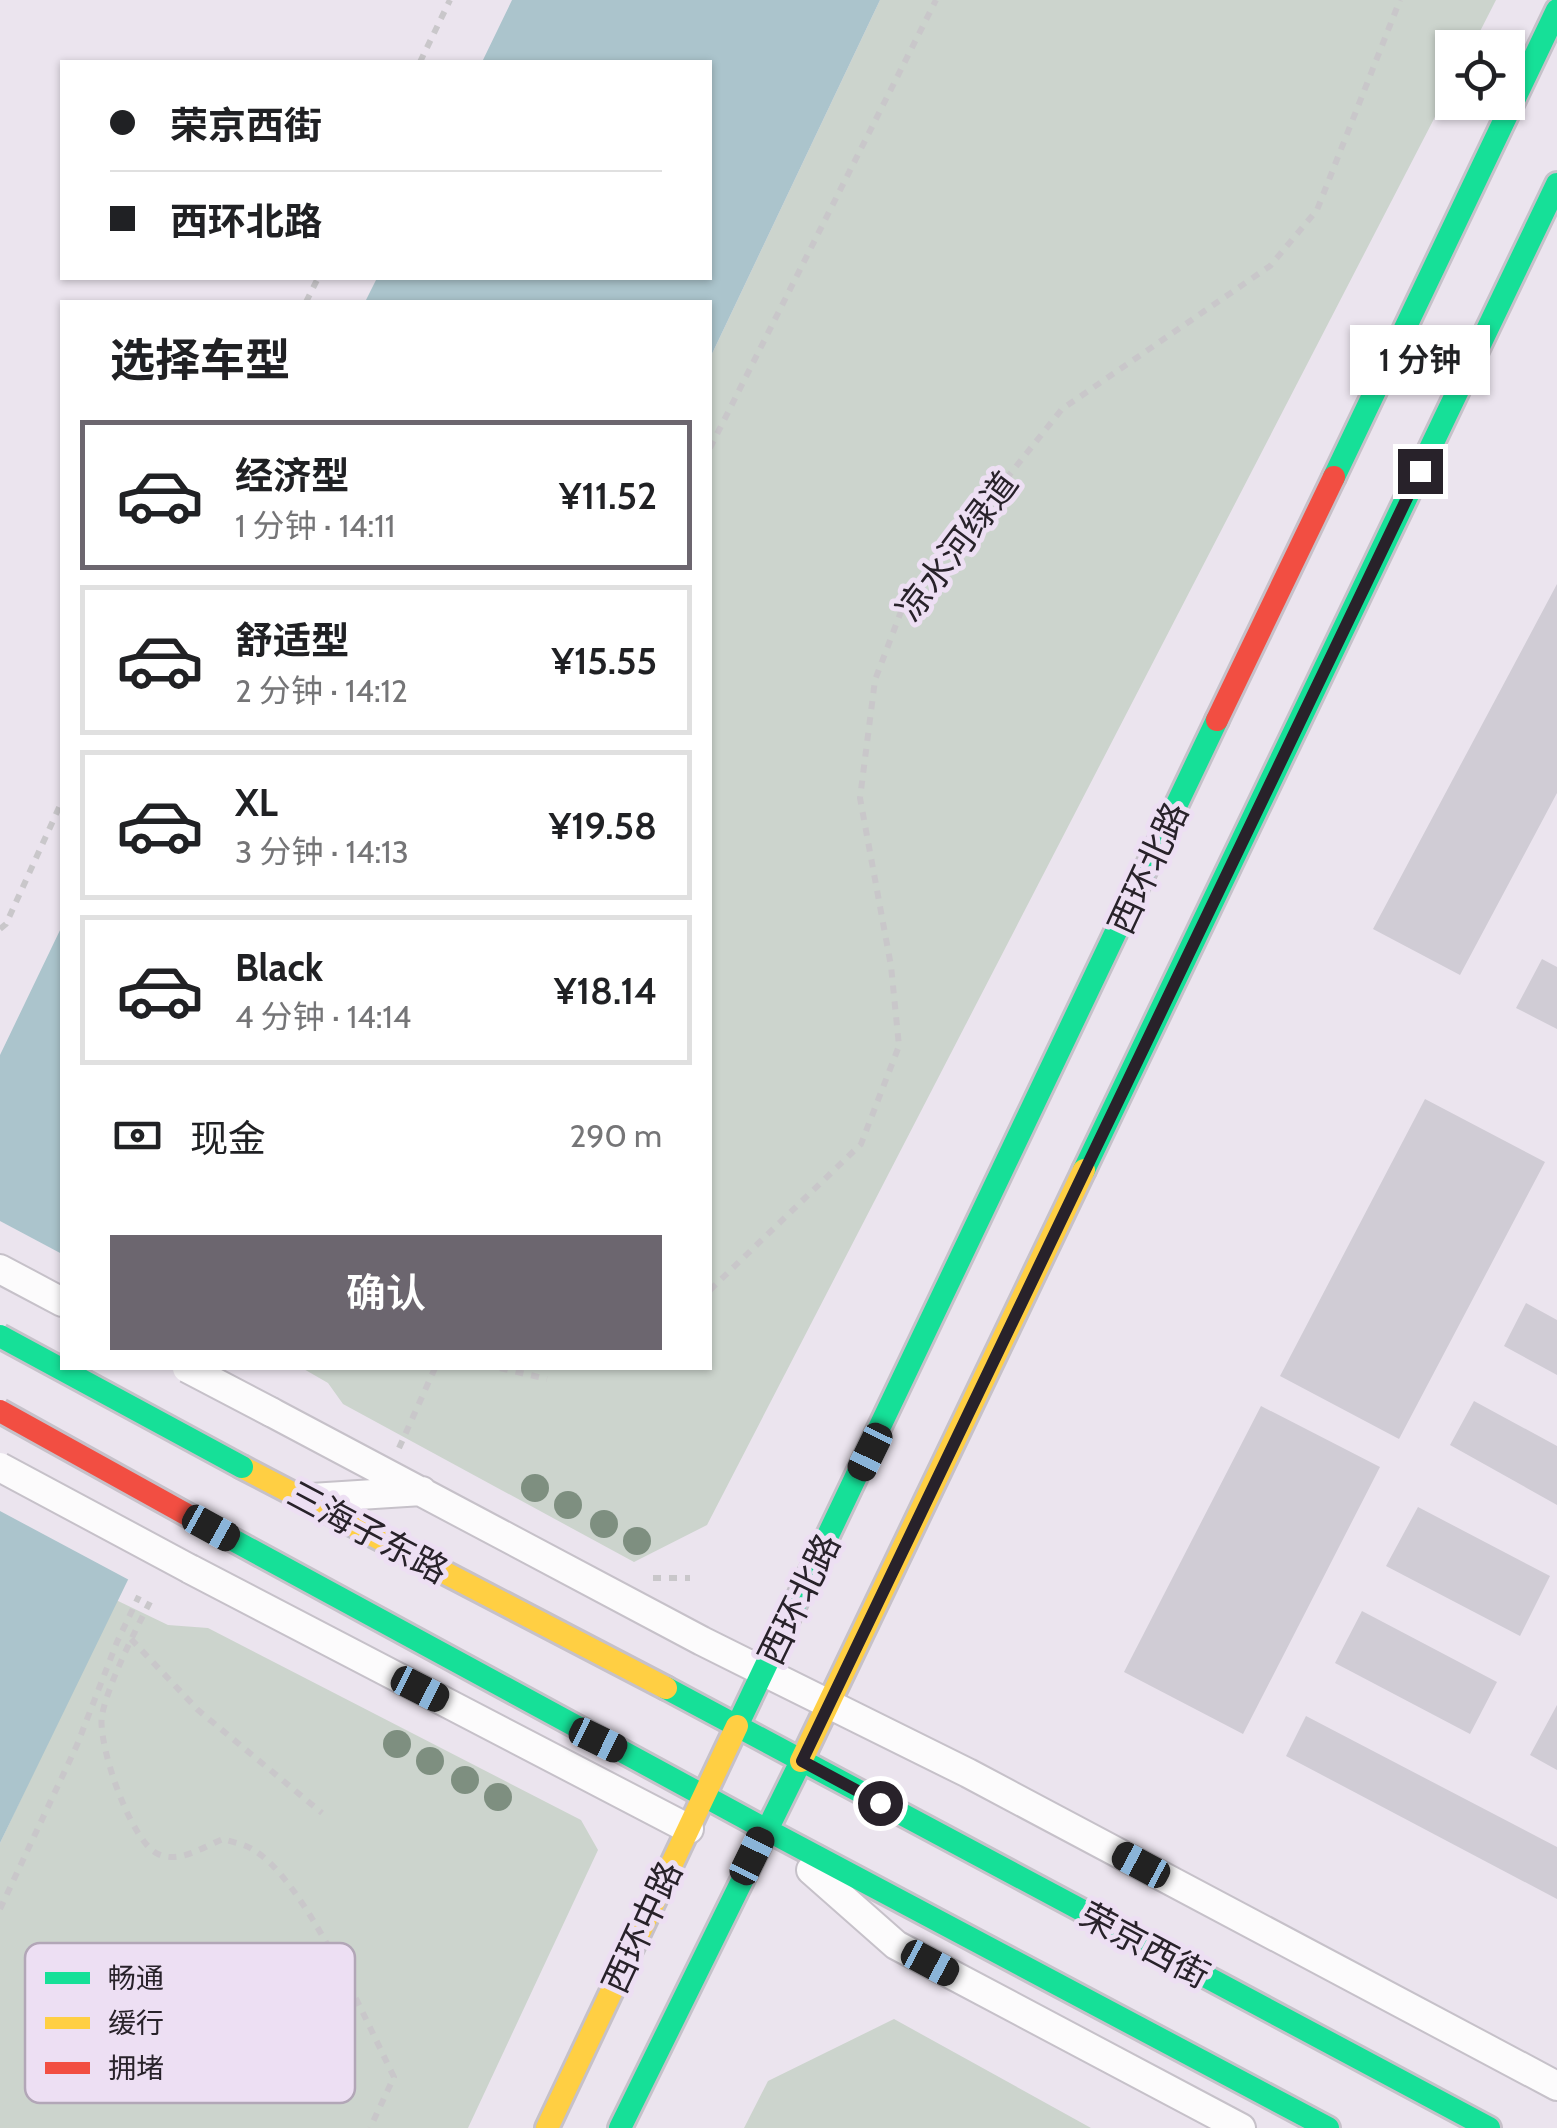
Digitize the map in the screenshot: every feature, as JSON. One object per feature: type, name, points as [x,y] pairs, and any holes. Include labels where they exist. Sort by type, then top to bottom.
[{"type":"main road","name":"西环北路","points":[[737,1726],[1557,10]]},
{"type":"main road","name":"西环北路","points":[[802,1761],[1557,184]]},
{"type":"main road","name":"三海子东路","points":[[0,1336],[60,1368]]},
{"type":"main road","name":"三海子东路","points":[[63,1370],[802,1761]]},
{"type":"main road","name":"三海子东路","points":[[0,1412],[705,1794]]},
{"type":"main road","name":"西环中路","points":[[548,2128],[737,1726]]},
{"type":"main road","name":"西环中路","points":[[620,2128],[802,1761]]},
{"type":"main road","name":"荣京西街","points":[[802,1761],[1490,2128]]},
{"type":"main road","points":[[705,1794],[1328,2128]]},
{"type":"street","points":[[0,1269],[60,1301]]},
{"type":"street","points":[[191,1370],[764,1671],[968,1773],[1557,2086]]},
{"type":"street","points":[[0,1467],[689,1829]]},
{"type":"street","points":[[304,1499],[424,1490]]},
{"type":"street","points":[[253,1602],[365,1612]]},
{"type":"street","points":[[765,1829],[896,1945],[1241,2128]]},
{"type":"path","points":[[421,60],[450,0]]},
{"type":"path","points":[[712,444],[936,0]]},
{"type":"path","name":"凉水河绿道","points":[[712,1288],[861,1144],[899,1046],[890,966],[860,798],[875,680],[902,608],[1062,409],[1270,266],[1317,210],[1400,0]]},
{"type":"path","points":[[0,929],[6,924],[60,805]]},
{"type":"path","points":[[0,911],[14,904]]},
{"type":"path","points":[[399,1448],[434,1370]]},
{"type":"path","points":[[509,1370],[547,1379]]},
{"type":"path","points":[[0,1909],[77,1745],[116,1642],[139,1596]]},
{"type":"path","points":[[150,1602],[102,1717],[106,1760],[143,1842],[157,1854],[178,1858],[223,1839],[253,1850],[288,1882],[325,1943]]},
{"type":"path","points":[[131,1640],[198,1710],[322,1814]]},
{"type":"path","points":[[355,2001],[394,2077],[370,2128]]},
{"type":"shaded area","points":[[880,0],[1496,0],[1481,30],[1435,30],[1435,117],[707,1525],[634,1562],[343,1404],[328,1383],[305,1370],[712,1370],[712,354]]},
{"type":"shaded area","points":[[116,1600],[168,1625],[208,1628],[581,1820],[598,1850],[468,2128],[0,2128],[0,1843]]},
{"type":"shaded area","points":[[894,2019],[1091,2128],[744,2128],[768,2081]]},
{"type":"water","points":[[512,0],[880,0],[712,354],[712,300],[366,300],[376,280],[712,280],[712,60],[483,60]]},
{"type":"water","points":[[60,930],[60,1370],[230,1370],[0,1843],[0,1055]]},
{"type":"pier","points":[[0,1221],[60,1253],[60,1370],[235,1370],[131,1581],[0,1511]]},
{"type":"building","points":[[1557,584],[1557,793],[1460,975],[1373,929]]},
{"type":"building","points":[[1542,959],[1557,967],[1557,1029],[1516,1008]]},
{"type":"building","points":[[1425,1099],[1545,1162],[1399,1439],[1280,1376]]},
{"type":"building","points":[[1526,1303],[1557,1320],[1557,1375],[1504,1346]]},
{"type":"building","points":[[1474,1401],[1557,1446],[1557,1505],[1450,1445]]},
{"type":"building","points":[[1261,1406],[1380,1467],[1243,1734],[1124,1672]]},
{"type":"building","points":[[1418,1507],[1550,1576],[1520,1636],[1386,1566]]},
{"type":"building","points":[[1362,1611],[1497,1682],[1470,1734],[1335,1663]]},
{"type":"building","points":[[1557,1705],[1557,1770],[1530,1755]]},
{"type":"building","points":[[1306,1716],[1557,1847],[1557,1899],[1286,1756]]},
{"type":"traffic: fast","points":[[1334,477],[1557,10]]},
{"type":"traffic: fast","points":[[1084,1170],[1557,184]]},
{"type":"traffic: fast","points":[[737,1726],[1217,720]]},
{"type":"traffic: fast","points":[[0,1336],[60,1368]]},
{"type":"traffic: fast","points":[[63,1370],[242,1467]]},
{"type":"traffic: fast","points":[[211,1528],[765,1829],[1328,2128]]},
{"type":"traffic: fast","points":[[666,1688],[1489,2128]]},
{"type":"traffic: fast","points":[[620,2128],[801,1761]]},
{"type":"traffic: slow","points":[[801,1761],[1084,1170]]},
{"type":"traffic: slow","points":[[242,1467],[666,1688]]},
{"type":"traffic: slow","points":[[547,2128],[737,1726]]},
{"type":"traffic: jam","points":[[1217,720],[1334,477]]},
{"type":"traffic: jam","points":[[0,1411],[211,1528]]},
{"type":"route","points":[[880,1803],[802,1761],[1420,471]]}]
